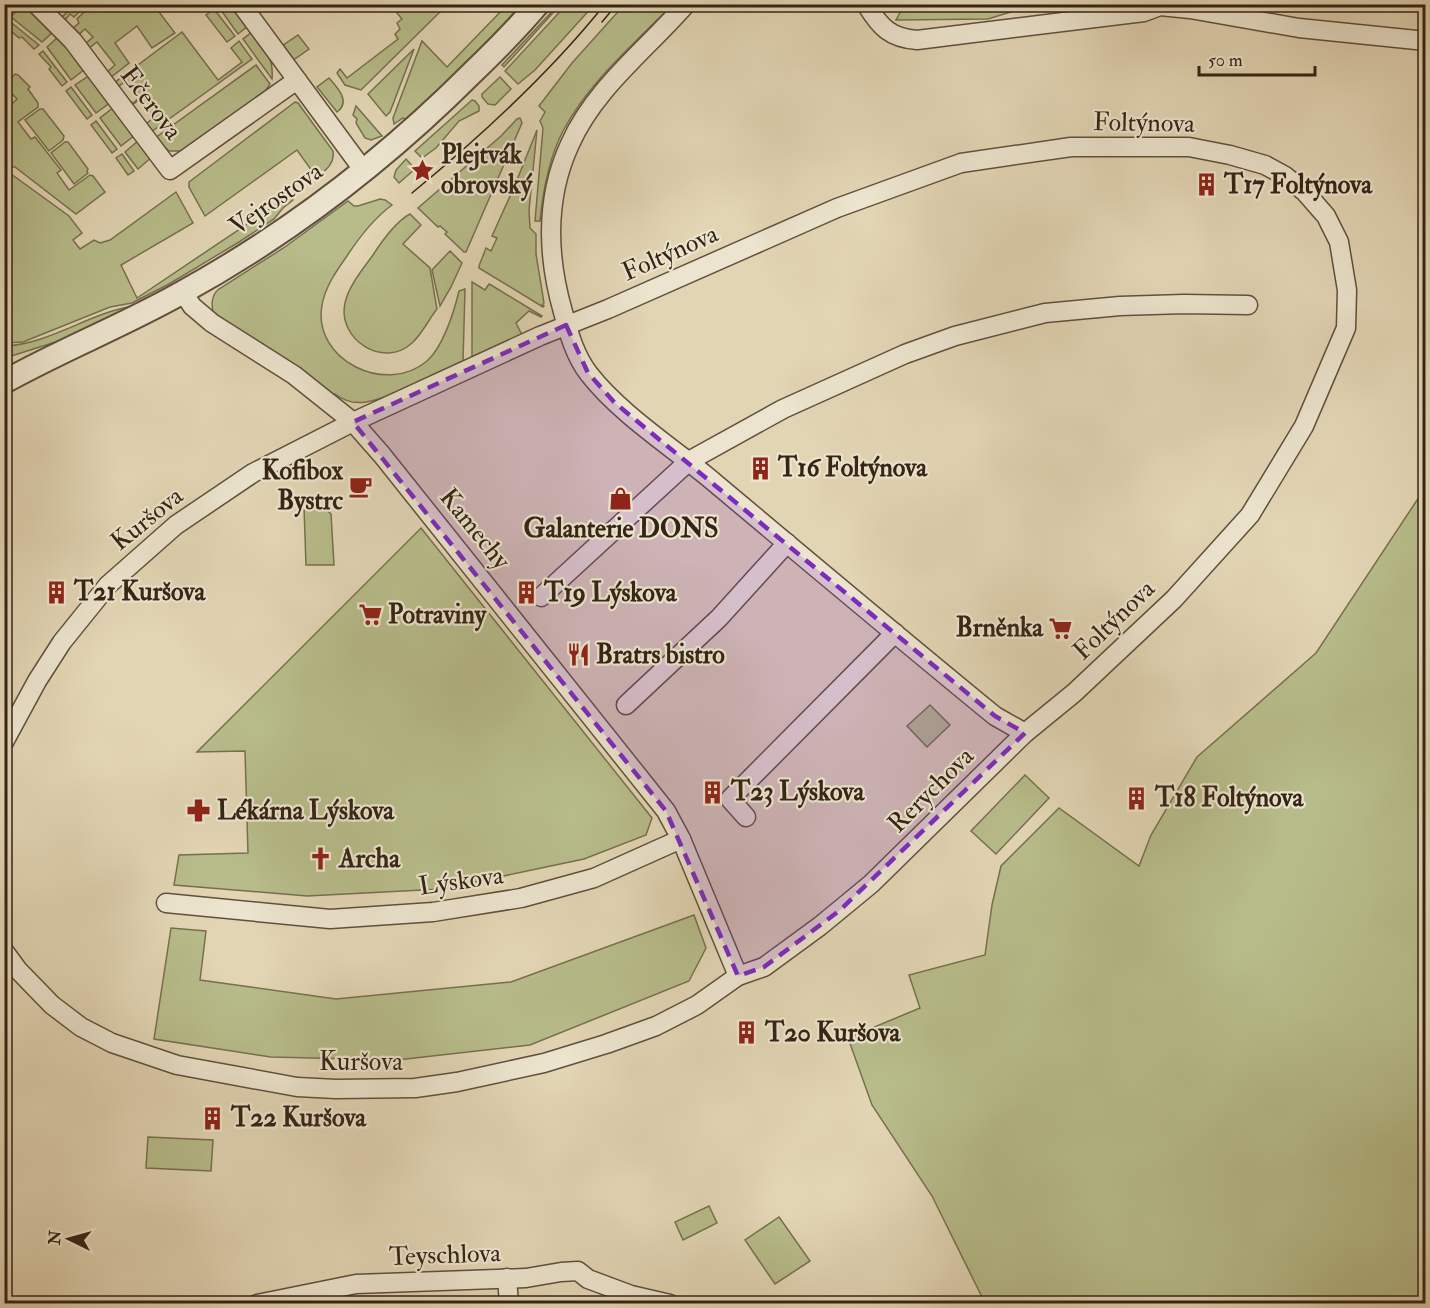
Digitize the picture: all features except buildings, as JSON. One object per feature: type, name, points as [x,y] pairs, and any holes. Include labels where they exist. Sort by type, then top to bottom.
[{"type":"street","name":"Ečerova","points":[[36,4],[73,41],[170,170],[297,80]]},
{"type":"street","points":[[241,4],[364,171]]},
{"type":"street","name":"Vejrostova","points":[[4,382],[42,360],[183,292],[242,258],[309,212],[364,171],[430,115],[517,30],[538,4]]},
{"type":"street","points":[[686,4],[608,86],[584,118],[570,144],[559,176],[550,235],[551,256],[557,291],[575,350],[588,373],[610,397],[995,716],[1025,733]]},
{"type":"street","points":[[866,4],[885,30],[902,39],[917,40],[1144,12],[1160,6],[1191,9],[1299,28],[1425,41]]},
{"type":"street","name":"Foltýnova","points":[[353,422],[566,325],[608,309],[837,208],[962,163],[1071,147],[1189,147],[1265,165],[1285,176],[1305,192],[1326,216],[1339,242],[1347,290],[1346,328],[1304,426],[1250,514],[1174,599],[1074,693],[1025,733]]},
{"type":"street","name":"Kamechy","points":[[183,292],[192,306],[212,323],[294,375],[353,422],[504,606],[666,811],[681,839],[738,976]]},
{"type":"street","points":[[541,597],[688,461],[783,409],[847,380],[955,336],[1000,323],[1045,314],[1120,306],[1248,305]]},
{"type":"street","name":"Kuršova","points":[[4,742],[37,681],[62,642],[108,585],[176,525],[253,473],[353,422]]},
{"type":"street","points":[[626,705],[719,618],[787,543]]},
{"type":"street","points":[[746,817],[730,799],[895,633]]},
{"type":"street","name":"Rerychova","points":[[738,976],[764,967],[839,911],[920,838],[1025,733]]},
{"type":"street","name":"Lýskova","points":[[166,903],[330,919],[433,912],[521,898],[594,878],[681,839]]},
{"type":"street","name":"Kuršova","points":[[4,951],[18,970],[52,1005],[81,1027],[111,1043],[166,1062],[202,1070],[297,1087],[336,1089],[415,1088],[457,1082],[544,1063],[656,1026],[701,1003],[738,976]]},
{"type":"street","name":"Teyschlova","points":[[257,1304],[356,1284],[526,1278],[578,1271],[588,1279],[630,1299],[670,1304]]},
{"type":"street","points":[[507,1278],[508,1304]]},
{"type":"highlighted area","points":[[566,325],[588,373],[615,403],[995,716],[1025,733],[839,911],[764,967],[738,976],[666,811],[353,422]]},
{"type":"green space","points":[[153,4],[175,33],[152,48],[137,26],[115,43],[129,63],[110,78],[106,73],[115,65],[97,42],[88,49],[84,45],[93,37],[85,29],[77,36],[68,28],[70,26],[73,28],[79,23],[77,19],[91,5]]},
{"type":"green space","points":[[567,4],[594,5],[535,70],[518,84],[505,71]]},
{"type":"green space","points":[[904,4],[1033,5],[988,19],[896,20]]},
{"type":"green space","points":[[21,5],[24,5],[53,32],[42,42],[11,17]]},
{"type":"green space","points":[[61,5],[86,5],[74,17],[70,14],[65,20],[60,19],[68,11]]},
{"type":"green space","points":[[234,5],[249,25],[238,34],[218,6]]},
{"type":"green space","points":[[398,5],[414,5],[421,12],[428,5],[446,6],[361,90],[345,85],[337,73],[340,69],[347,78],[398,39],[395,34],[400,29],[397,23],[402,19],[397,13],[402,10]]},
{"type":"green space","points":[[507,5],[521,5],[421,106],[406,120],[403,118],[394,124],[393,118],[422,41],[447,67]]},
{"type":"green space","points":[[560,5],[504,67],[502,65]]},
{"type":"green space","points":[[624,5],[672,5],[613,64],[574,113],[563,131],[550,163],[540,221],[535,221],[543,128],[540,121],[545,112],[539,106],[572,63]]},
{"type":"green space","points":[[214,9],[235,36],[227,42],[206,15]]},
{"type":"green space","points":[[8,20],[39,45],[34,49],[22,37],[19,38],[5,26]]},
{"type":"green space","points":[[253,31],[270,59],[272,79],[243,39]]},
{"type":"green space","points":[[182,32],[218,80],[242,62],[231,48],[239,41],[252,59],[151,132],[145,125],[154,117],[140,99],[131,106],[128,102],[133,103],[139,98],[126,81],[119,86],[121,89],[119,90],[114,83]]},
{"type":"green space","points":[[298,35],[309,49],[292,61],[282,46]]},
{"type":"green space","points":[[58,37],[85,69],[71,80],[47,47]]},
{"type":"green space","points":[[414,49],[390,112],[386,116],[368,94]]},
{"type":"green space","points":[[43,51],[67,82],[62,86],[49,69],[51,67],[39,54]]},
{"type":"green space","points":[[256,65],[270,84],[262,96],[186,151],[169,151],[155,138]]},
{"type":"green space","points":[[15,74],[30,87],[28,89],[38,103],[38,107],[18,122],[31,139],[35,137],[61,170],[57,173],[69,190],[90,175],[105,192],[76,214],[15,167],[5,167],[5,97],[12,104],[17,99],[5,87],[5,84]]},
{"type":"green space","points":[[90,75],[111,102],[96,113],[75,85]]},
{"type":"green space","points":[[500,77],[511,89],[495,105],[488,104],[482,94]]},
{"type":"green space","points":[[329,78],[343,99],[343,104],[337,112],[317,87]]},
{"type":"green space","points":[[71,87],[92,115],[87,119],[66,91]]},
{"type":"green space","points":[[472,100],[479,106],[479,111],[459,121],[436,148],[422,158],[415,151]]},
{"type":"green space","points":[[295,102],[333,151],[333,159],[329,166],[317,178],[297,150],[205,216],[189,187],[189,182]]},
{"type":"green space","points":[[356,106],[382,136],[371,140],[365,138],[353,115]]},
{"type":"green space","points":[[114,107],[135,135],[121,146],[100,118]]},
{"type":"green space","points":[[43,109],[64,136],[63,140],[49,151],[25,120]]},
{"type":"green space","points":[[520,118],[522,123],[466,252],[464,252],[445,234],[447,232],[440,226],[438,227],[418,208]]},
{"type":"green space","points":[[96,121],[117,149],[112,153],[91,125]]},
{"type":"green space","points":[[537,130],[529,210],[530,228],[536,234],[536,254],[543,307],[479,268],[486,248],[491,251],[497,238],[492,236]]},
{"type":"green space","points":[[139,140],[152,157],[138,169],[125,152]]},
{"type":"green space","points":[[68,142],[88,169],[88,173],[74,184],[51,153]]},
{"type":"green space","points":[[122,154],[134,171],[128,175],[116,158]]},
{"type":"green space","points":[[406,159],[415,169],[399,183],[394,177],[396,170]]},
{"type":"green space","points":[[4,174],[11,174],[69,216],[82,233],[73,240],[80,249],[94,240],[100,243],[110,240],[176,192],[193,223],[121,265],[137,298],[289,196],[293,200],[274,219],[239,242],[169,284],[132,303],[110,307],[23,342],[5,343]]},
{"type":"green space","points":[[380,199],[392,205],[362,235],[335,273],[326,292],[322,305],[322,325],[328,342],[340,356],[355,367],[373,373],[392,375],[410,371],[433,355],[451,319],[459,291],[465,289],[463,361],[389,396],[362,403],[346,400],[335,394],[332,397],[214,315],[212,301],[219,289],[285,247],[348,201],[358,206]]},
{"type":"green space","points":[[410,214],[421,225],[403,244],[430,268],[437,309],[412,343],[401,350],[389,353],[376,352],[355,339],[348,329],[344,316],[345,303],[353,284],[385,238],[399,222]]},
{"type":"green space","points":[[450,251],[462,263],[440,306],[432,270]]},
{"type":"green space","points":[[472,282],[485,290],[489,284],[542,316],[529,311],[516,323],[522,335],[472,357]]},
{"type":"green space","points":[[132,306],[62,340],[5,358],[5,346],[53,335],[100,315]]},
{"type":"green space","points":[[1425,488],[1425,1303],[985,1303],[932,1196],[872,1105],[848,1038],[920,1008],[909,975],[985,955],[992,905],[1001,866],[1059,808],[1139,866],[1151,835],[1197,757],[1316,653]]},
{"type":"green space","points":[[323,506],[331,514],[334,565],[306,565],[304,507]]},
{"type":"green space","points":[[421,528],[652,818],[646,835],[584,859],[442,889],[307,896],[174,885],[179,855],[248,853],[245,751],[197,752]]},
{"type":"green space","points":[[930,705],[950,725],[927,747],[907,726]]},
{"type":"green space","points":[[1025,775],[1049,798],[996,854],[971,831]]},
{"type":"green space","points":[[694,915],[706,948],[689,981],[530,1045],[397,1060],[271,1057],[154,1039],[171,928],[206,931],[200,980],[336,999],[511,982]]},
{"type":"green space","points":[[148,1137],[213,1140],[211,1171],[146,1168]]},
{"type":"green space","points":[[709,1206],[717,1223],[683,1240],[675,1222]]},
{"type":"green space","points":[[779,1217],[810,1261],[775,1284],[745,1240]]},
{"type":"tram line","points":[[412,193],[463,150],[538,79],[605,4]]},
{"type":"tram line","points":[[602,22],[617,4]]},
{"type":"place","name":"Plejtvák obrovský","points":[[423,170]]},
{"type":"place","name":"T17 Foltýnova","points":[[1206,185]]},
{"type":"place","name":"T16 Foltýnova","points":[[760,468]]},
{"type":"place","name":"Kofibox Bystrc","points":[[361,486]]},
{"type":"place","name":"Galanterie DONS","points":[[621,498]]},
{"type":"place","name":"T21 Kuršova","points":[[56,592]]},
{"type":"place","name":"T19 Lýskova","points":[[526,593]]},
{"type":"place","name":"Potraviny","points":[[370,615]]},
{"type":"place","name":"Brněnka","points":[[1061,628]]},
{"type":"place","name":"Bratrs bistro","points":[[578,655]]},
{"type":"place","name":"T23 Lýskova","points":[[713,792]]},
{"type":"place","name":"T18 Foltýnova","points":[[1137,798]]},
{"type":"place","name":"Lékárna Lýskova","points":[[199,811]]},
{"type":"place","name":"Archa","points":[[321,859]]},
{"type":"place","name":"T20 Kuršova","points":[[747,1033]]},
{"type":"place","name":"T22 Kuršova","points":[[213,1118]]}]
